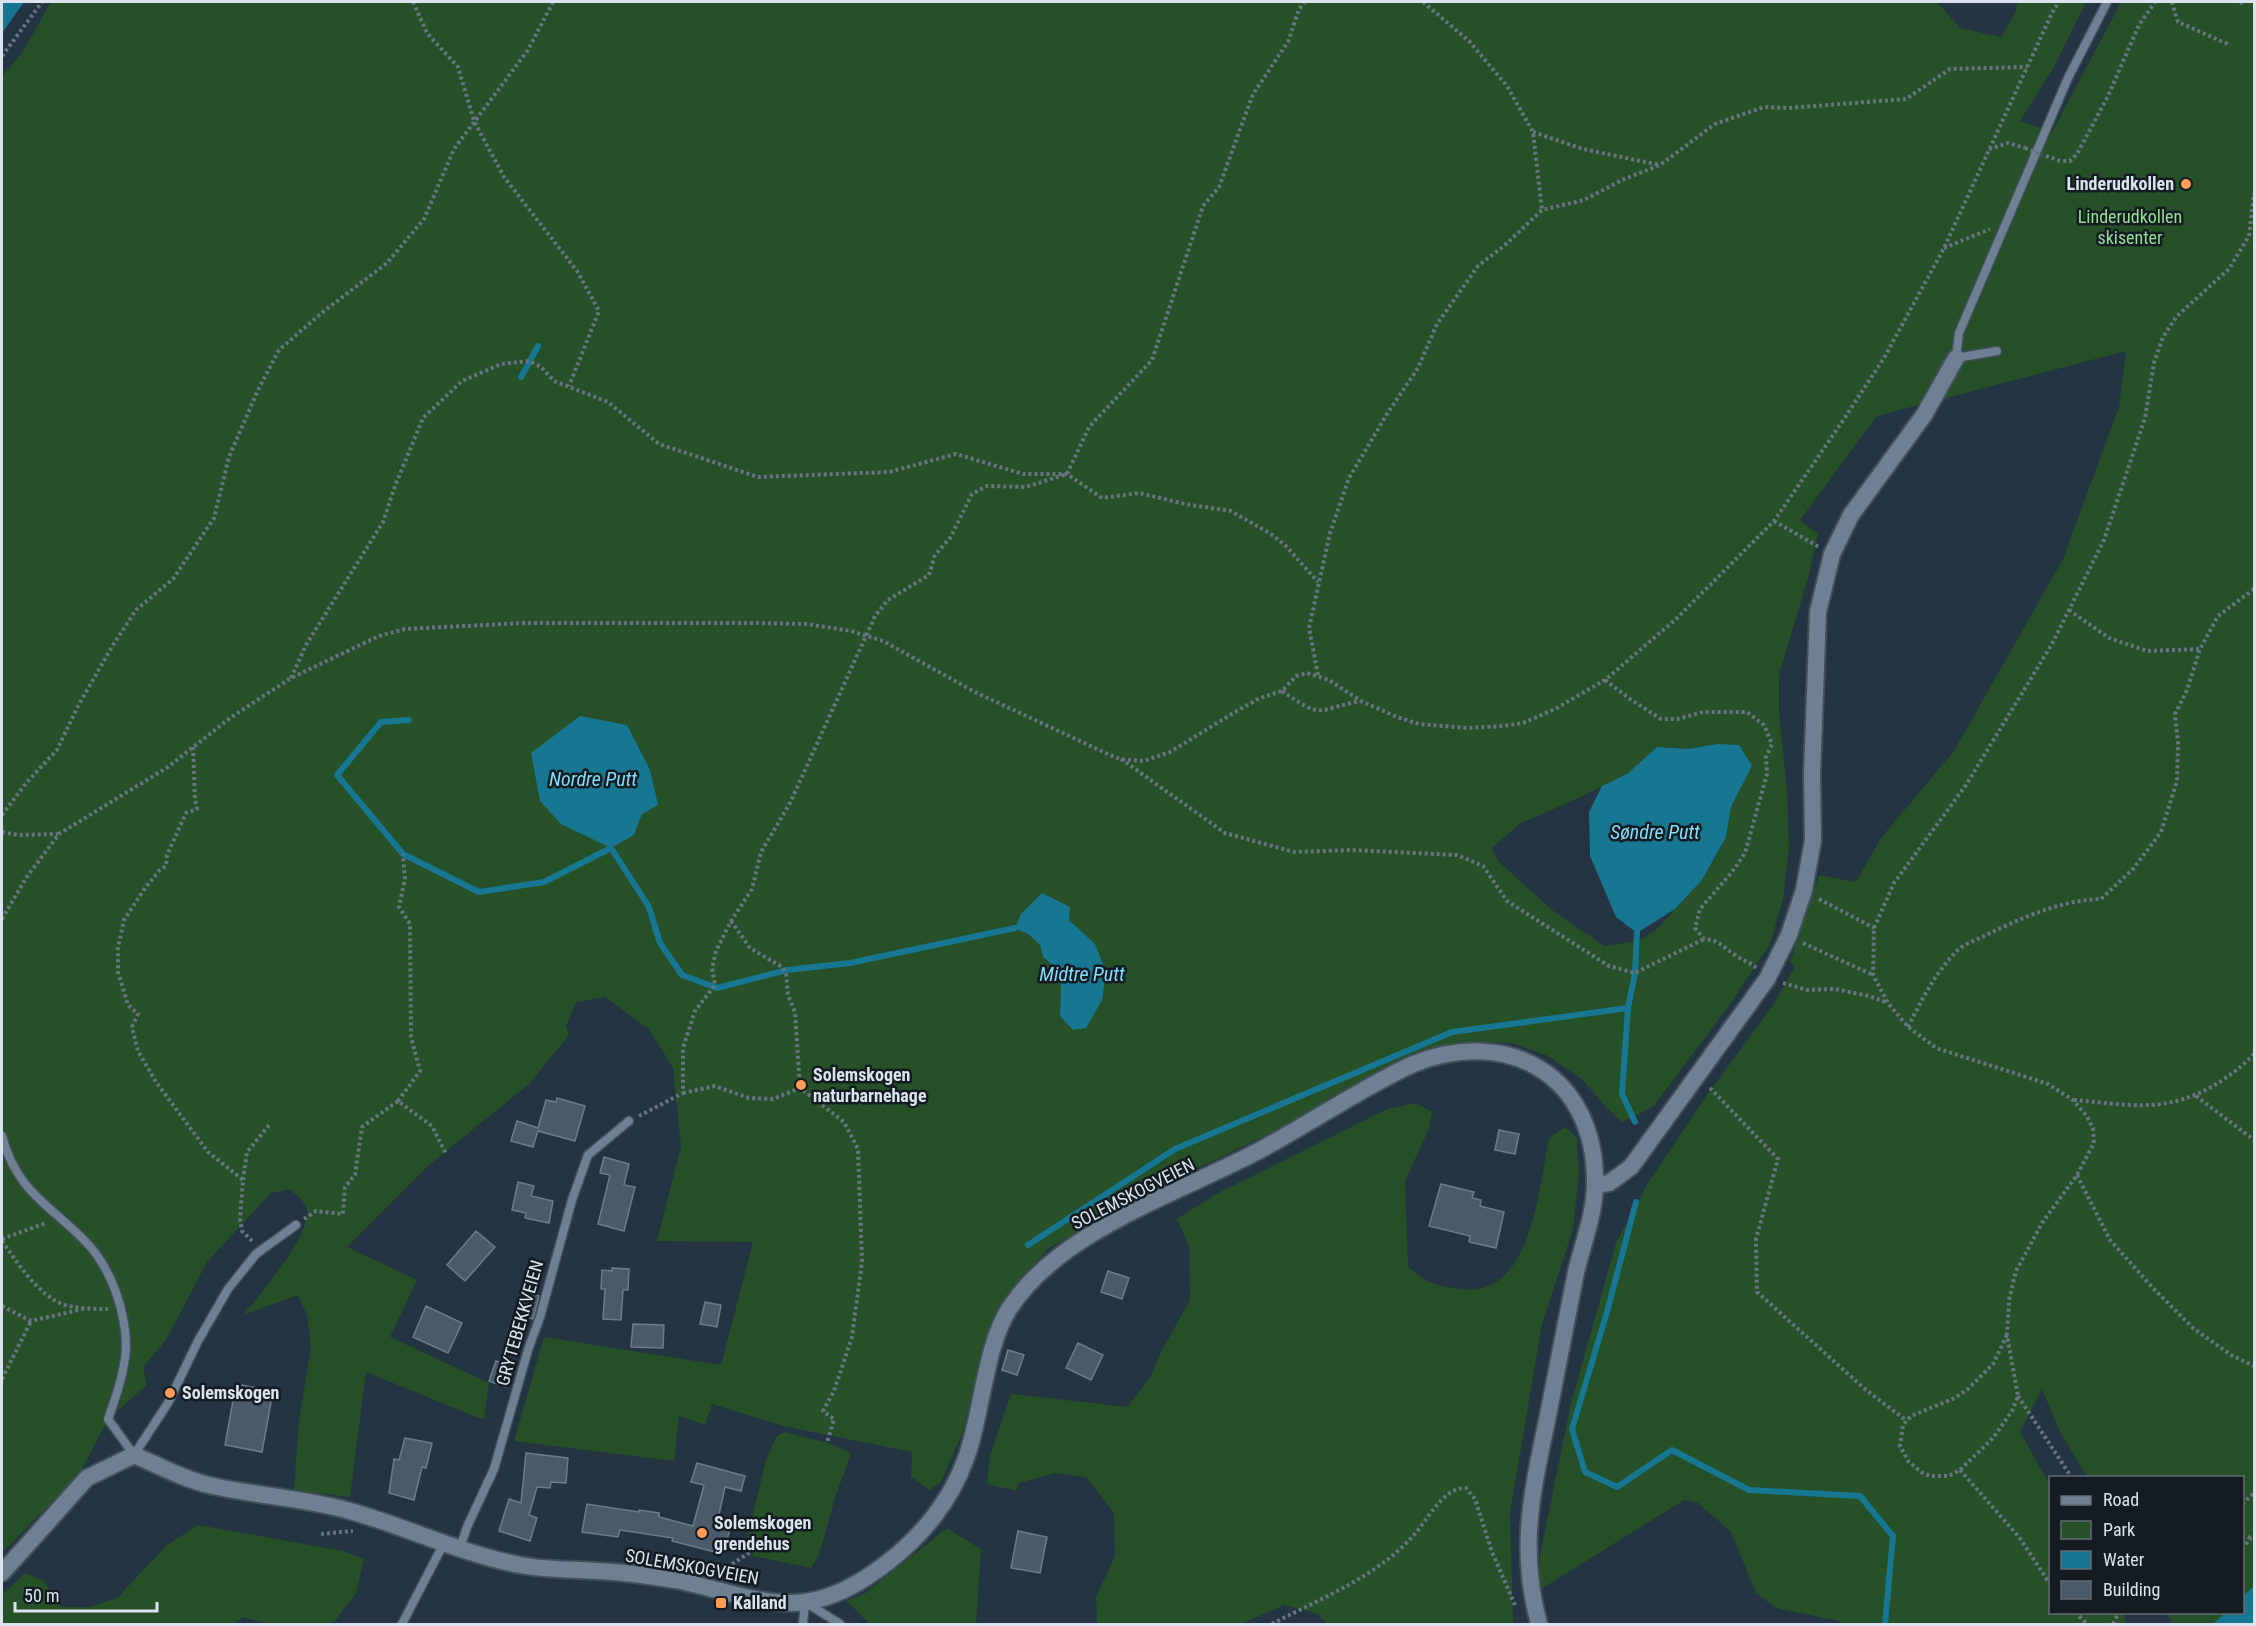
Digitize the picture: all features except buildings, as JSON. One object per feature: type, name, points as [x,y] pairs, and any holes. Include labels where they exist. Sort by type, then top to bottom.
[{"type":"street","points":[[1595,1185],[1609,1183],[1631,1167],[1767,979],[1789,936],[1804,890],[1814,840],[1812,775],[1818,612],[1832,554],[1851,514],[1924,415],[1956,358]]},
{"type":"street","name":"SOLEMSKOGVEIEN","points":[[134,1455],[192,1481],[215,1487],[331,1506],[381,1520],[452,1545],[527,1566],[649,1576],[778,1602],[805,1602],[841,1591],[866,1577],[898,1554],[931,1519],[955,1483],[968,1455],[991,1355],[1006,1316],[1029,1285],[1059,1257],[1123,1216],[1239,1161],[1411,1065],[1441,1055],[1472,1051],[1501,1053],[1529,1061],[1542,1068],[1571,1097],[1585,1126],[1593,1155],[1595,1185],[1527,1525],[1528,1565],[1539,1624]]},
{"type":"street","points":[[2,1573],[87,1478],[134,1455]]},
{"type":"lane","points":[[1997,351],[1956,358],[1959,333],[2068,78],[2107,2]]},
{"type":"lane","name":"GRYTEBEKKVEIEN","points":[[402,1624],[452,1545],[467,1527],[494,1469],[572,1200],[588,1155],[629,1121]]},
{"type":"lane","points":[[2,1136],[6,1153],[21,1181],[94,1251],[105,1269],[120,1309],[126,1347],[120,1379],[108,1419],[134,1455],[168,1403],[198,1341],[228,1289],[261,1250],[296,1225]]},
{"type":"lane","points":[[803,1624],[805,1602],[840,1624]]},
{"type":"path","points":[[2,56],[42,2]]},
{"type":"path","points":[[413,2],[427,33],[458,67],[474,121],[504,177],[578,271],[599,311],[569,387]]},
{"type":"path","points":[[2,815],[27,782],[57,750],[78,706],[112,645],[136,610],[173,579],[214,518],[229,457],[258,390],[279,350],[324,311],[387,263],[424,219],[454,149],[528,50],[553,2]]},
{"type":"path","points":[[683,1093],[683,1048],[695,1011],[715,985],[712,968],[716,951],[731,921],[752,889],[761,852],[790,803],[875,616],[888,600],[929,575],[935,555],[950,538],[972,494],[987,486],[1026,487],[1067,474],[1089,427],[1152,360],[1203,206],[1218,187],[1253,94],[1288,42],[1299,9],[1305,2]]},
{"type":"path","points":[[1423,2],[1469,41],[1507,86],[1533,132],[1542,210]]},
{"type":"path","points":[[1120,759],[1144,761],[1170,752],[1260,698],[1282,691],[1296,676],[1307,673],[1329,680],[1361,701],[1397,717],[1419,724],[1441,727],[1494,727],[1523,723],[1542,716],[1605,680],[1676,619],[1774,521],[1884,358],[1944,248],[1988,149],[2059,2]]},
{"type":"path","points":[[1988,149],[2008,143],[2061,161],[2074,158],[2108,96],[2139,25],[2155,2]]},
{"type":"path","points":[[2172,2],[2178,22],[2230,45]]},
{"type":"path","points":[[1318,675],[1309,628],[1330,533],[1349,478],[1387,414],[1418,368],[1437,324],[1478,266],[1504,246],[1542,210],[1584,201],[1622,180],[1660,165],[1714,124],[1764,107],[1789,108],[1906,99],[1950,69],[2027,67]]},
{"type":"path","points":[[1533,132],[1583,149],[1660,165]]},
{"type":"path","points":[[2071,1476],[2018,1396],[2007,1335],[2009,1300],[2016,1271],[2042,1223],[2077,1175],[2094,1143],[2093,1128],[2086,1115],[2073,1100],[2048,1084],[1936,1048],[1908,1028],[1888,1003],[1873,975],[1874,928],[1894,883],[1966,785],[2052,644],[2104,540],[2145,418],[2154,363],[2163,337],[2177,316],[2229,269],[2249,236],[2254,193]]},
{"type":"path","points":[[1944,248],[2007,222]]},
{"type":"path","points":[[291,678],[306,645],[383,522],[423,418],[462,381],[501,364],[529,362],[540,367],[554,381],[608,402],[660,444],[758,477],[889,472],[956,454],[1023,474],[1067,474],[1102,498],[1139,493],[1185,504],[1231,511],[1271,534],[1286,546],[1318,582]]},
{"type":"path","points":[[1774,521],[1832,554]]},
{"type":"path","points":[[1908,1028],[1932,981],[1959,948],[2004,926],[2056,907],[2082,900],[2101,899],[2133,870],[2161,832],[2177,781],[2178,743],[2175,714],[2187,690],[2200,649],[2218,616],[2254,589]]},
{"type":"path","points":[[2069,610],[2109,638],[2146,651],[2200,649]]},
{"type":"path","points":[[2,919],[26,878],[59,834],[168,767],[230,718],[291,678],[379,636],[427,626],[570,623],[806,624],[866,635],[904,652],[975,692],[1120,759],[1225,834],[1294,852],[1352,850],[1457,855],[1483,866],[1508,901],[1609,966],[1635,974],[1704,939],[1713,939],[1733,954],[1751,963],[1767,979],[1807,990],[1835,989],[1869,996],[1888,1003]]},
{"type":"path","points":[[1605,680],[1661,718],[1678,719],[1703,712],[1747,712],[1764,725],[1772,744],[1766,757],[1767,774],[1745,853],[1700,909],[1695,928],[1704,939]]},
{"type":"path","points":[[1282,691],[1308,709],[1320,712],[1361,701]]},
{"type":"path","points":[[193,747],[197,809],[186,813],[167,855],[166,866],[145,888],[124,920],[118,948],[118,972],[128,1005],[138,1014],[132,1027],[138,1050],[156,1082],[208,1152],[243,1180]]},
{"type":"path","points":[[2,832],[18,835],[59,834]]},
{"type":"path","points":[[296,1225],[315,1211],[343,1214],[345,1187],[355,1175],[362,1127],[398,1101],[420,1071],[411,1037],[410,924],[399,907],[405,879],[404,854]]},
{"type":"path","points":[[1804,890],[1837,910],[1874,928]]},
{"type":"path","points":[[731,921],[750,948],[782,967],[786,973],[788,995],[795,1012],[800,1088],[844,1122],[858,1149],[862,1262],[852,1337],[834,1391],[823,1411],[834,1419],[827,1443]]},
{"type":"path","points":[[1789,936],[1873,975]]},
{"type":"path","points":[[2073,1100],[2150,1105],[2196,1096],[2241,1068],[2254,1053]]},
{"type":"path","points":[[1697,1074],[1778,1159],[1756,1239],[1757,1292],[1866,1390],[1907,1421]]},
{"type":"path","points":[[629,1121],[683,1093],[715,1086],[749,1098],[773,1098],[800,1088]]},
{"type":"path","points":[[2196,1096],[2254,1140]]},
{"type":"path","points":[[398,1101],[432,1126],[446,1154]]},
{"type":"path","points":[[261,1250],[242,1232],[240,1219],[247,1152],[270,1124]]},
{"type":"path","points":[[2077,1175],[2110,1240],[2152,1287],[2193,1328],[2231,1355],[2254,1366]]},
{"type":"path","points":[[58,1218],[2,1240],[41,1290],[63,1304],[84,1309]]},
{"type":"path","points":[[2,1306],[31,1321],[84,1309],[120,1309]]},
{"type":"path","points":[[2,1379],[31,1321]]},
{"type":"path","points":[[2007,1335],[1993,1364],[1968,1389],[1955,1398],[1911,1416],[1901,1431],[1900,1446],[1914,1467],[1930,1476],[1949,1476],[1960,1470],[1993,1438],[2005,1422],[2018,1396]]},
{"type":"path","points":[[1960,1470],[2019,1537],[2049,1582]]},
{"type":"path","points":[[1272,1624],[1378,1569],[1413,1536],[1451,1492],[1461,1488],[1466,1488],[1475,1498],[1492,1552],[1517,1610]]},
{"type":"path","points":[[709,1588],[718,1573],[752,1551]]},
{"type":"green space","name":"Linderudkollen skisenter","points":[[51,2],[1937,2],[1960,28],[2001,37],[2016,11],[2017,2],[2086,2],[2054,67],[2020,121],[2052,132],[2121,2],[2254,2],[2254,1586],[2244,1595],[2244,1476],[2086,1476],[2059,1430],[2042,1389],[2020,1432],[2049,1483],[2049,1614],[2122,1614],[2127,1624],[1840,1624],[1839,1621],[1776,1608],[1756,1593],[1731,1532],[1698,1503],[1684,1500],[1538,1591],[1540,1556],[1571,1403],[1616,1243],[1648,1183],[1709,1092],[1772,1007],[1795,966],[1790,962],[1819,875],[1856,882],[1881,838],[1954,751],[2063,559],[2119,407],[2126,351],[1877,416],[1800,520],[1818,534],[1808,578],[1779,675],[1779,711],[1787,790],[1789,847],[1783,899],[1770,944],[1728,1007],[1654,1106],[1622,1122],[1583,1080],[1548,1056],[1512,1043],[1476,1042],[1418,1053],[1273,1132],[1175,1179],[1049,1248],[1018,1282],[995,1317],[982,1355],[962,1434],[941,1482],[930,1490],[911,1477],[912,1452],[783,1426],[712,1404],[705,1425],[679,1416],[674,1461],[514,1441],[544,1337],[721,1365],[753,1242],[657,1241],[681,1147],[673,1068],[649,1029],[605,997],[576,1002],[566,1026],[569,1035],[529,1084],[429,1165],[347,1247],[417,1280],[390,1337],[489,1383],[484,1420],[366,1372],[350,1497],[294,1490],[299,1420],[311,1347],[307,1315],[298,1295],[243,1315],[295,1246],[307,1217],[305,1204],[290,1189],[271,1193],[207,1262],[166,1340],[143,1367],[147,1385],[108,1419],[79,1475],[2,1553],[2,76],[22,53]],"holes":[[[580,716],[642,814],[634,835]],[[1717,744],[1752,766],[1731,807],[1726,837],[1702,880],[1656,930],[1638,941],[1604,946],[1552,910],[1498,861],[1492,848],[1519,824],[1627,774],[1657,747],[1688,749]],[[1069,920],[1095,944],[1060,1016],[1061,987],[1055,967],[1043,957],[1040,945],[1028,934],[1016,928]]]},
{"type":"green space","points":[[1416,1103],[1432,1112],[1428,1131],[1405,1181],[1408,1267],[1427,1281],[1438,1285],[1462,1289],[1485,1287],[1504,1276],[1518,1258],[1528,1235],[1536,1210],[1549,1138],[1565,1127],[1577,1138],[1579,1173],[1573,1229],[1542,1324],[1510,1513],[1513,1624],[1327,1624],[1316,1613],[1284,1605],[1241,1624],[1097,1624],[1096,1597],[1115,1556],[1114,1513],[1086,1477],[1056,1473],[1019,1483],[1016,1491],[987,1484],[990,1455],[1011,1394],[1127,1407],[1151,1376],[1162,1350],[1190,1300],[1189,1246],[1177,1219],[1218,1193],[1387,1109]]},
{"type":"green space","points":[[784,1432],[828,1443],[851,1453],[819,1555],[811,1568],[753,1556],[746,1543],[766,1460],[776,1437]]},
{"type":"green space","points":[[198,1525],[343,1551],[364,1559],[356,1593],[334,1622],[324,1624],[269,1624],[243,1617],[234,1624],[2,1624],[2,1595],[25,1573],[44,1581],[61,1607],[89,1607],[117,1598],[167,1545]]},
{"type":"green space","points":[[947,1528],[981,1549],[976,1624],[870,1624],[846,1601],[864,1594]]},
{"type":"green space","points":[[2167,1614],[2224,1614],[2213,1624],[2173,1624]]},
{"type":"water","points":[[2,2],[24,2],[2,33]]},
{"type":"water","name":"Nordre Putt","points":[[580,716],[627,725],[650,770],[658,805],[642,814],[634,835],[611,848],[561,824],[540,801],[531,753]]},
{"type":"water","name":"Søndre Putt","points":[[1717,744],[1739,745],[1752,766],[1731,807],[1726,837],[1702,880],[1675,909],[1637,933],[1616,917],[1590,856],[1589,812],[1602,786],[1627,774],[1657,747],[1688,749]]},
{"type":"water","name":"Midtre Putt","points":[[1042,893],[1070,907],[1069,920],[1095,944],[1106,972],[1102,1000],[1086,1028],[1073,1030],[1060,1016],[1061,987],[1055,967],[1043,957],[1040,945],[1028,934],[1015,928],[1021,914]]},
{"type":"water","points":[[2254,1586],[2254,1624],[2213,1624],[2224,1614],[2244,1614],[2244,1595]]},
{"type":"waterway","points":[[521,377],[538,346]]},
{"type":"waterway","points":[[409,720],[381,722],[337,775],[403,854],[479,892],[544,882],[611,848],[649,907],[660,943],[682,975],[717,988],[787,970],[850,963],[1015,928]]},
{"type":"waterway","points":[[1635,1122],[1622,1094],[1628,1008],[1635,973],[1637,933]]},
{"type":"waterway","points":[[1028,1245],[1175,1149],[1452,1032],[1628,1008]]},
{"type":"waterway","points":[[1636,1202],[1607,1312],[1572,1429],[1585,1472],[1617,1487],[1672,1450],[1749,1490],[1860,1496],[1893,1536],[1885,1624]]},
{"type":"place","name":"Linderudkollen","points":[[2186,184]]},
{"type":"place","name":"Solemskogen naturbarnehage","points":[[801,1085]]},
{"type":"place","name":"Solemskogen","points":[[170,1393]]},
{"type":"place","name":"Solemskogen grendehus","points":[[702,1533]]},
{"type":"place","name":"Kalland","points":[[721,1603]]}]
